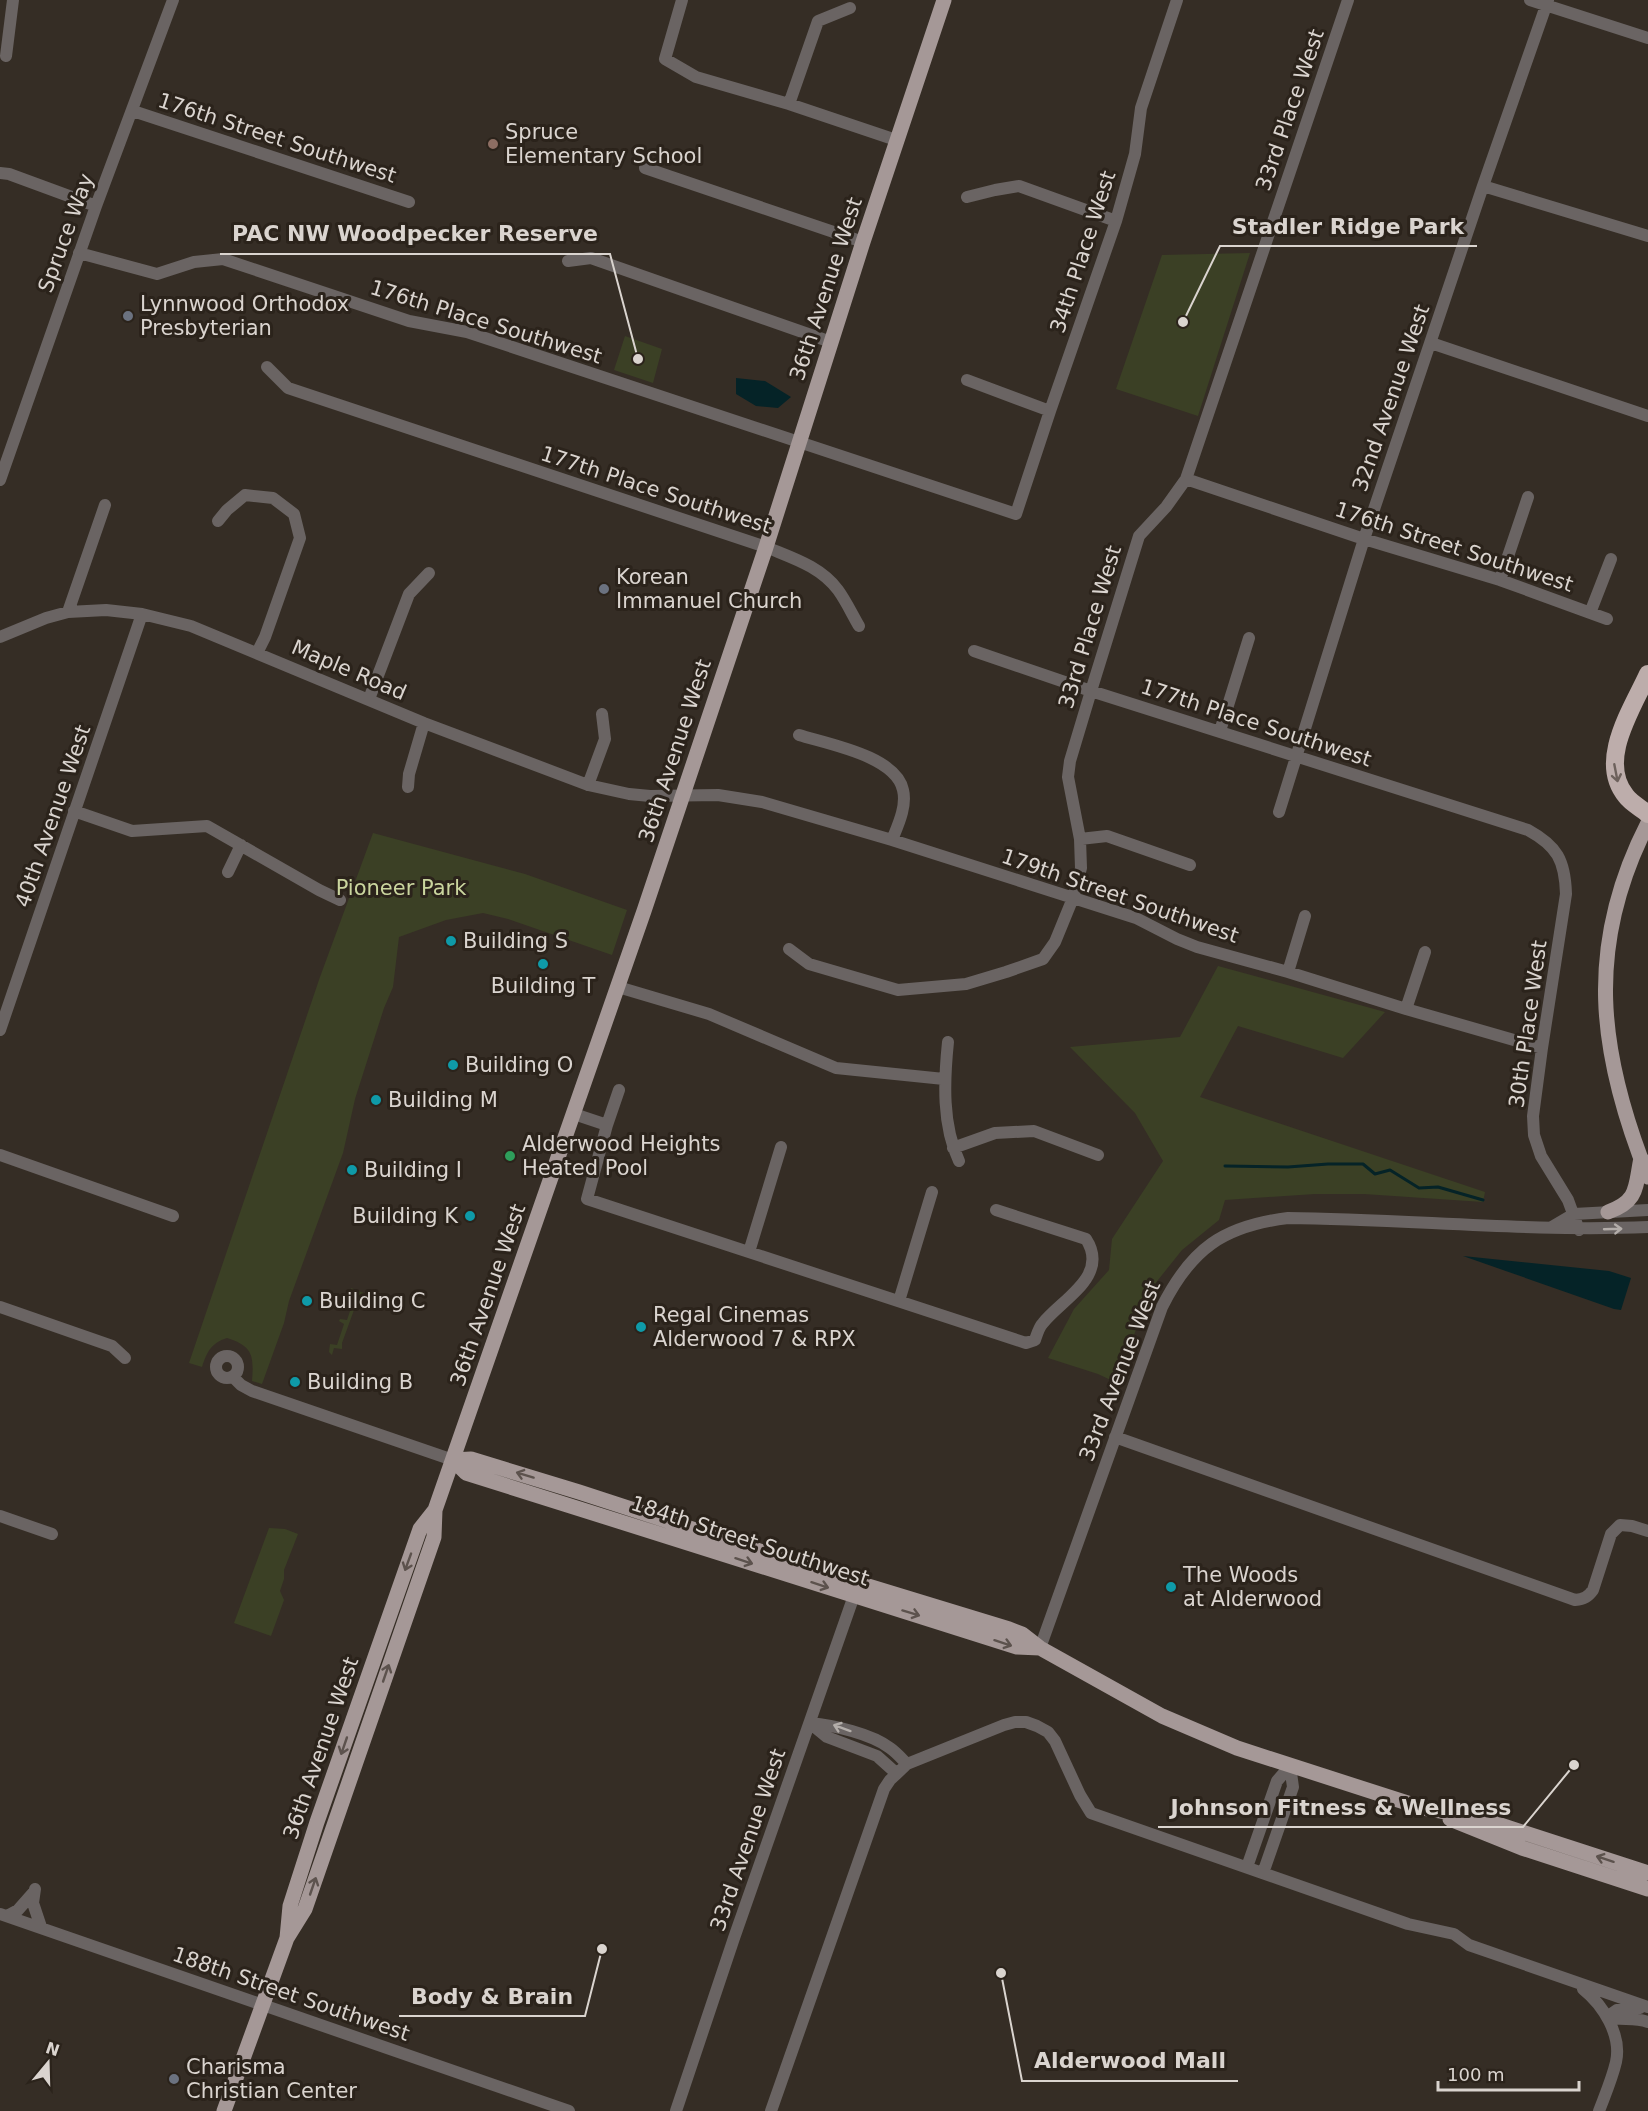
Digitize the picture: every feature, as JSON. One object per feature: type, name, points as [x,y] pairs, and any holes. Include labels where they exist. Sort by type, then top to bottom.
[{"type":"highway","points":[[1648,674],[1623,732],[1614,761],[1617,780],[1626,797],[1648,814]]},
{"type":"main road","name":"36th Avenue West","points":[[224,2111],[287,1938],[305,1909],[434,1537],[435,1510],[618,987],[766,547],[896,140],[944,0]]},
{"type":"main road","points":[[1648,823],[1630,861],[1616,902],[1606,962],[1605,993],[1606,1026],[1612,1061],[1648,1177]]},
{"type":"main road","points":[[1608,1212],[1625,1205],[1633,1196],[1641,1158]]},
{"type":"main road","name":"184th Street Southwest","points":[[453,1460],[471,1459],[634,1511],[857,1590]]},
{"type":"main road","name":"184th Street Southwest","points":[[453,1460],[466,1473],[719,1553],[1009,1629],[1022,1634],[1040,1648],[1162,1716],[1237,1748],[1423,1808],[1522,1848],[1648,1889]]},
{"type":"main road","points":[[572,1507],[595,1506],[624,1515],[634,1511],[641,1521],[712,1544],[719,1553]]},
{"type":"main road","name":"184th Street Southwest","points":[[1423,1808],[1476,1817],[1648,1873]]},
{"type":"main road","points":[[1522,1848],[1532,1843],[1556,1850],[1563,1845],[1567,1854],[1580,1859],[1590,1870]]},
{"type":"street","points":[[6,56],[13,0]]},
{"type":"street","name":"Spruce Way","points":[[0,480],[2,466],[173,0]]},
{"type":"street","points":[[682,0],[665,59],[696,77],[789,104],[896,140]]},
{"type":"street","name":"34th Place West","points":[[1016,514],[1116,221],[1135,153],[1141,108],[1177,0]]},
{"type":"street","name":"33rd Place West","points":[[789,949],[809,964],[898,990],[966,984],[1006,972],[1043,959],[1055,942],[1073,898],[1081,868],[1080,839],[1068,777],[1070,761],[1091,691],[1139,537],[1166,507],[1185,479],[1348,0]]},
{"type":"street","points":[[1530,0],[1547,3],[1648,38]]},
{"type":"street","name":"32nd Avenue West","points":[[1279,812],[1364,538],[1547,3]]},
{"type":"street","points":[[789,104],[818,21],[850,8]]},
{"type":"street","name":"176th Street Southwest","points":[[133,111],[409,202]]},
{"type":"street","points":[[645,168],[863,242]]},
{"type":"street","points":[[0,173],[9,174],[96,206]]},
{"type":"street","points":[[967,198],[1019,186],[1116,221]]},
{"type":"street","points":[[1483,186],[1648,236]]},
{"type":"street","name":"176th Place Southwest","points":[[80,253],[157,274],[194,262],[223,260],[409,321],[467,332],[1016,514]]},
{"type":"street","points":[[568,261],[591,258],[831,342]]},
{"type":"street","points":[[1431,343],[1648,416]]},
{"type":"street","name":"177th Place Southwest","points":[[267,367],[288,388],[766,547],[808,564],[826,577],[838,590],[859,626]]},
{"type":"street","points":[[967,380],[1050,411]]},
{"type":"street","name":"176th Street Southwest","points":[[1185,479],[1500,580],[1607,619]]},
{"type":"street","points":[[218,521],[245,495],[273,498],[294,514],[300,538],[257,653]]},
{"type":"street","points":[[1500,580],[1528,497]]},
{"type":"street","points":[[68,612],[105,505]]},
{"type":"street","points":[[1590,613],[1611,559]]},
{"type":"street","points":[[369,699],[409,594],[429,573]]},
{"type":"street","name":"Maple Road","points":[[0,638],[46,618],[68,612],[106,610],[142,614],[191,626],[424,723],[588,785],[629,794],[682,796]]},
{"type":"street","name":"40th Avenue West","points":[[1,1023],[142,614]]},
{"type":"street","points":[[1220,731],[1248,638]]},
{"type":"street","name":"177th Place Southwest","points":[[974,651],[1091,691],[1527,830]]},
{"type":"street","points":[[588,785],[605,739],[602,714]]},
{"type":"street","points":[[408,787],[409,774],[424,723]]},
{"type":"street","points":[[799,735],[876,759],[889,768],[903,790],[903,804],[892,840]]},
{"type":"street","name":"179th Street Southwest","points":[[682,796],[718,795],[762,802],[892,840],[1136,918],[1197,947],[1542,1048]]},
{"type":"street","points":[[74,811],[132,831],[207,826],[340,900]]},
{"type":"street","name":"30th Place West","points":[[1527,830],[1542,838],[1555,850],[1562,862],[1566,877],[1561,935],[1533,1116],[1534,1135],[1541,1156],[1568,1200],[1579,1230]]},
{"type":"street","points":[[1080,839],[1107,836],[1190,865]]},
{"type":"street","points":[[228,872],[241,845]]},
{"type":"street","points":[[1288,972],[1305,916]]},
{"type":"street","points":[[1406,1009],[1425,951]]},
{"type":"street","points":[[618,987],[709,1014],[836,1068],[944,1079]]},
{"type":"street","points":[[948,1042],[944,1079],[953,1148],[959,1161]]},
{"type":"street","points":[[619,1090],[587,1199],[1026,1343],[1035,1340],[1042,1324],[1076,1292],[1088,1275],[1093,1261],[1092,1248],[1086,1239],[996,1210]]},
{"type":"street","points":[[574,1114],[607,1125]]},
{"type":"street","points":[[953,1148],[995,1133],[1034,1131],[1098,1155]]},
{"type":"street","points":[[749,1252],[781,1147]]},
{"type":"street","points":[[0,1155],[173,1216]]},
{"type":"street","points":[[899,1301],[932,1192]]},
{"type":"street","points":[[1552,1227],[1574,1214],[1648,1210]]},
{"type":"street","name":"33rd Avenue West","points":[[1040,1648],[1162,1307],[1174,1283],[1192,1260],[1212,1242],[1237,1229],[1261,1221],[1288,1218],[1552,1227],[1579,1230],[1648,1227]]},
{"type":"street","points":[[0,1307],[112,1346],[125,1358]]},
{"type":"street","name":"184th Street Southwest","points":[[233,1377],[252,1391],[453,1460]]},
{"type":"street","points":[[1115,1437],[1575,1600],[1589,1596],[1593,1590],[1611,1534],[1620,1525],[1648,1531]]},
{"type":"street","points":[[0,1516],[52,1534]]},
{"type":"street","name":"33rd Avenue West","points":[[676,2111],[734,1938],[857,1590]]},
{"type":"street","points":[[771,2111],[884,1789],[896,1773],[907,1764],[1015,1722],[1037,1726],[1048,1732],[1055,1741],[1091,1813],[1415,1926],[1454,1934],[1469,1945],[1648,2007]]},
{"type":"street","points":[[810,1723],[832,1724],[881,1743],[907,1764]]},
{"type":"street","points":[[810,1723],[826,1737],[877,1756],[896,1773]]},
{"type":"street","points":[[1247,1867],[1276,1783],[1290,1766]]},
{"type":"street","points":[[1263,1873],[1293,1787],[1290,1766]]},
{"type":"street","points":[[2,1916],[22,1906],[35,1889],[33,1903],[41,1927]]},
{"type":"street","name":"188th Street Southwest","points":[[2,1916],[41,1927],[569,2111]]},
{"type":"street","points":[[1578,1984],[1600,2005],[1616,2042],[1616,2061],[1599,2111]]},
{"type":"street","points":[[1606,2017],[1617,2010],[1648,2007]]},
{"type":"street","points":[[1606,2017],[1619,2021],[1635,2018],[1648,2022]]},
{"type":"green space","points":[[1250,253],[1198,416],[1116,389],[1162,255]]},
{"type":"green space","points":[[625,336],[662,349],[653,383],[614,370]]},
{"type":"green space","name":"Pioneer Park","points":[[373,833],[525,874],[627,910],[612,955],[508,919],[483,913],[446,920],[399,937],[393,987],[355,1099],[343,1153],[289,1301],[284,1323],[262,1384],[252,1381],[253,1365],[247,1349],[227,1338],[210,1349],[202,1367],[189,1363],[320,977]]},
{"type":"green space","points":[[1218,966],[1385,1012],[1343,1058],[1238,1026],[1200,1097],[1485,1192],[1483,1202],[1364,1194],[1315,1194],[1225,1200],[1219,1220],[1182,1250],[1150,1290],[1117,1383],[1098,1374],[1048,1358],[1074,1309],[1109,1270],[1112,1239],[1163,1161],[1135,1113],[1070,1047],[1180,1037]]},
{"type":"green space","points":[[351,1288],[369,1295],[374,1301],[358,1299],[342,1343],[342,1349],[334,1348],[332,1355],[329,1352],[330,1344],[337,1345],[344,1324],[339,1321],[340,1319],[347,1320],[355,1296],[349,1294]]},
{"type":"green space","points":[[269,1528],[285,1529],[298,1534],[284,1570],[280,1591],[284,1600],[271,1636],[234,1623]]},
{"type":"water","points":[[736,378],[765,381],[791,397],[778,408],[756,406],[736,394]]},
{"type":"water","points":[[1463,1256],[1609,1271],[1631,1278],[1621,1310]]},
{"type":"waterway","points":[[1225,1166],[1288,1167],[1363,1164],[1375,1174],[1390,1170],[1419,1188],[1438,1187],[1483,1200]]},
{"type":"place","name":"Spruce Elementary School","points":[[493,144]]},
{"type":"place","name":"Lynnwood Orthodox Presbyterian","points":[[128,316]]},
{"type":"place","name":"Stadler Ridge Park","points":[[1183,322]]},
{"type":"place","name":"PAC NW Woodpecker Reserve","points":[[638,359]]},
{"type":"place","name":"Korean Immanuel Church","points":[[604,589]]},
{"type":"place","name":"Building S","points":[[451,941]]},
{"type":"place","name":"Building T","points":[[543,964]]},
{"type":"place","name":"Building O","points":[[453,1065]]},
{"type":"place","name":"Building M","points":[[376,1100]]},
{"type":"place","name":"Alderwood Heights Heated Pool","points":[[510,1156]]},
{"type":"place","name":"Building I","points":[[352,1170]]},
{"type":"place","name":"Building K","points":[[470,1216]]},
{"type":"place","name":"Building C","points":[[307,1301]]},
{"type":"place","name":"Regal Cinemas Alderwood 7 & RPX","points":[[641,1327]]},
{"type":"place","name":"Building B","points":[[295,1382]]},
{"type":"place","name":"The Woods at Alderwood","points":[[1171,1587]]},
{"type":"place","name":"Johnson Fitness & Wellness","points":[[1574,1765]]},
{"type":"place","name":"Body & Brain","points":[[602,1949]]},
{"type":"place","name":"Alderwood Mall","points":[[1001,1973]]},
{"type":"place","name":"Charisma Christian Center","points":[[174,2079]]}]
